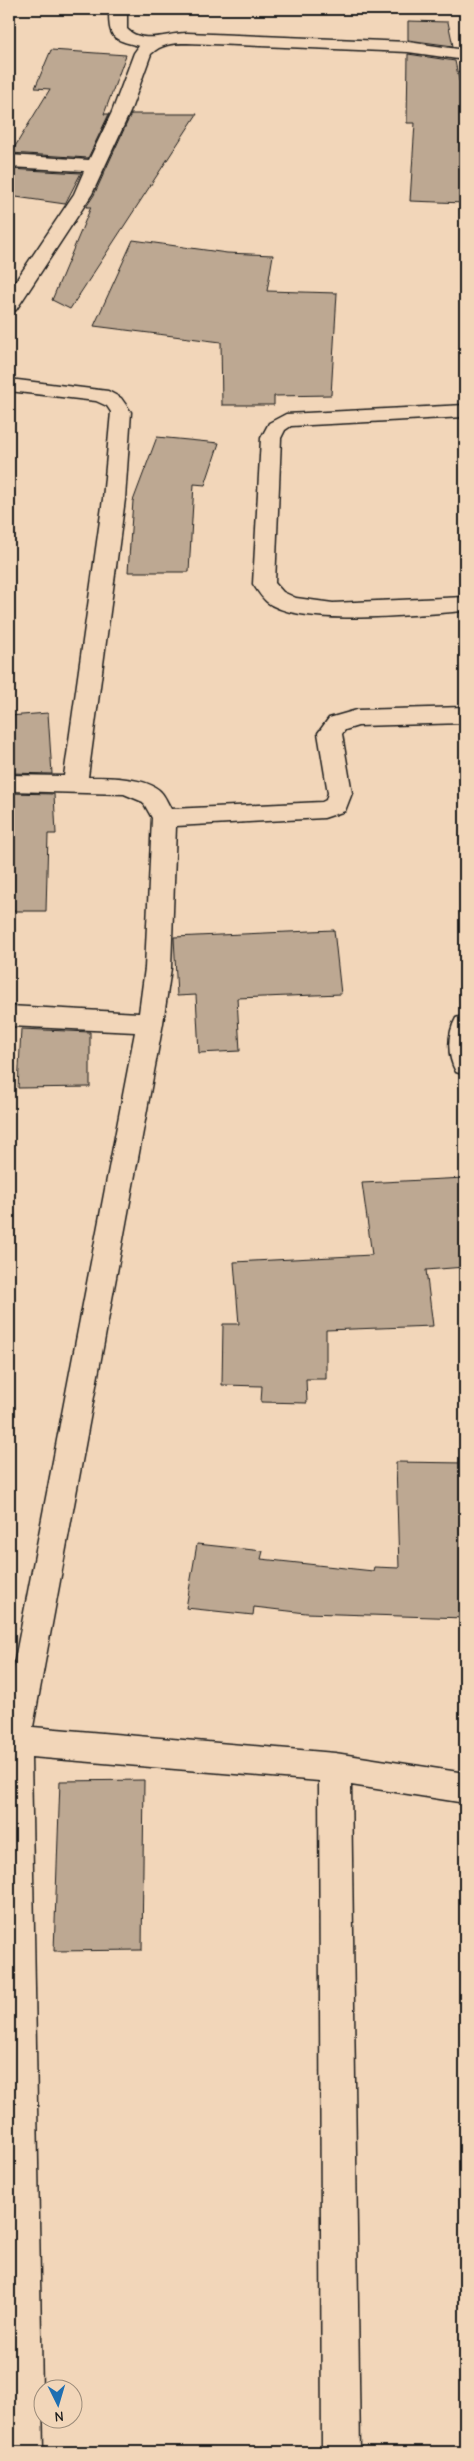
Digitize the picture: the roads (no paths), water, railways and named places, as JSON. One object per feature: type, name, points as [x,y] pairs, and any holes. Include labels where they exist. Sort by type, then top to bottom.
[{"type":"street","points":[[118,9],[118,30],[125,37],[151,44]]},
{"type":"street","points":[[9,306],[73,212],[121,112],[143,53],[151,44],[171,38],[187,38],[408,47],[465,55]]},
{"type":"street","points":[[9,161],[96,166]]},
{"type":"street","points":[[9,385],[101,395],[114,402],[121,412],[114,499],[76,783]]},
{"type":"street","points":[[465,411],[286,420],[276,428],[271,438],[264,584],[275,597],[292,605],[333,610],[465,604]]},
{"type":"street","points":[[164,818],[324,810],[336,805],[340,794],[330,733],[337,724],[358,718],[465,715]]},
{"type":"street","points":[[9,782],[127,786],[152,796],[164,818],[158,968],[150,1023],[12,1740],[24,2452]]},
{"type":"street","points":[[9,1016],[150,1023]]},
{"type":"street","points":[[465,1025],[462,1036],[465,1065]]},
{"type":"street","points":[[12,1740],[335,1768],[465,1788]]},
{"type":"street","points":[[335,1768],[341,2452]]}]
